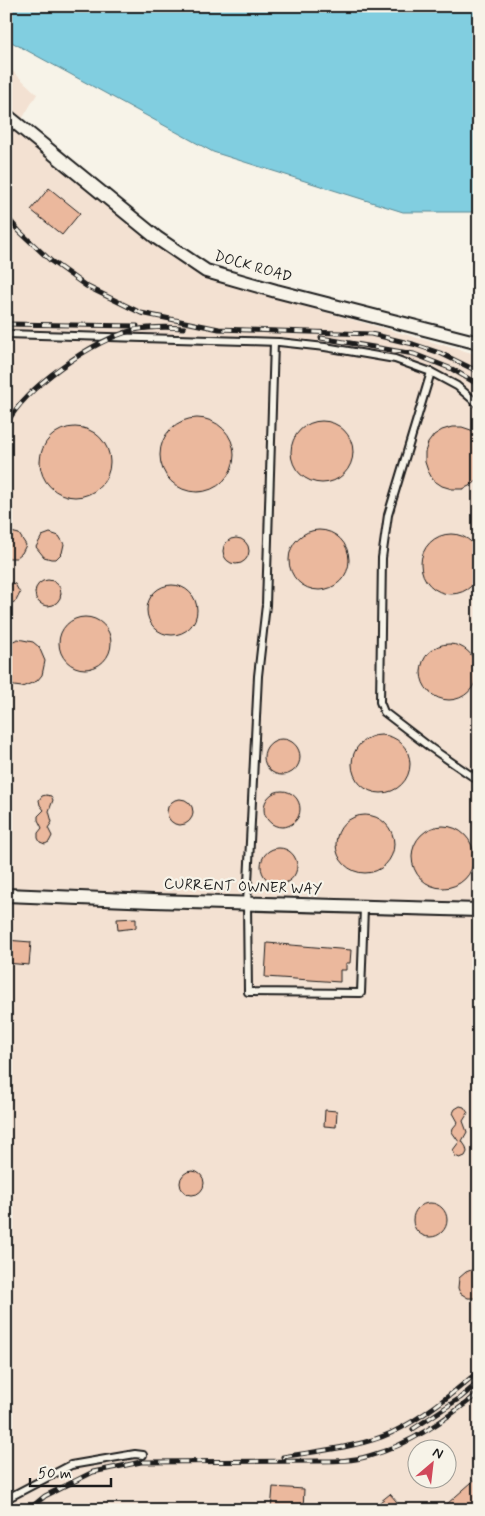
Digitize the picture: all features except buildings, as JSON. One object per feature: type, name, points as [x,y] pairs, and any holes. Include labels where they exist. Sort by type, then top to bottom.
[{"type":"street","name":"DOCK ROAD","points":[[6,114],[157,238],[206,271],[479,343]]},
{"type":"street","name":"CURRENT OWNER WAY","points":[[6,894],[247,904],[479,910]]},
{"type":"lane","points":[[6,334],[274,342],[325,347],[395,359],[431,372],[457,386],[479,405]]},
{"type":"lane","points":[[274,342],[266,605],[258,676],[247,904],[248,992],[361,993],[364,907]]},
{"type":"lane","points":[[431,372],[388,515],[382,558],[380,702],[384,712],[479,781]]},
{"type":"lane","points":[[6,1499],[71,1465],[135,1454],[143,1455]]},
{"type":"shaded area","points":[[6,65],[37,94],[18,126],[200,277],[479,355],[479,1510],[6,1510]]},
{"type":"water","points":[[6,6],[479,6],[479,212],[403,212],[213,152],[6,39]]},
{"type":"railway","points":[[6,216],[51,261],[86,286],[141,313],[219,329],[371,334],[413,344],[440,353],[479,372]]},
{"type":"railway","points":[[6,324],[137,326]]},
{"type":"railway","points":[[6,425],[15,410],[28,396],[44,381],[80,354],[118,335],[134,330],[146,328],[184,328]]},
{"type":"railway","points":[[321,338],[414,354],[452,369],[479,385]]},
{"type":"railway","points":[[6,1281],[8,1217]]},
{"type":"railway","points":[[283,1457],[366,1442],[391,1433],[426,1413],[479,1371]]},
{"type":"railway","points":[[413,1429],[460,1398],[479,1382]]},
{"type":"railway","points":[[28,1510],[45,1496],[93,1472],[141,1462],[332,1461],[363,1458],[413,1438],[441,1421],[479,1393]]}]
